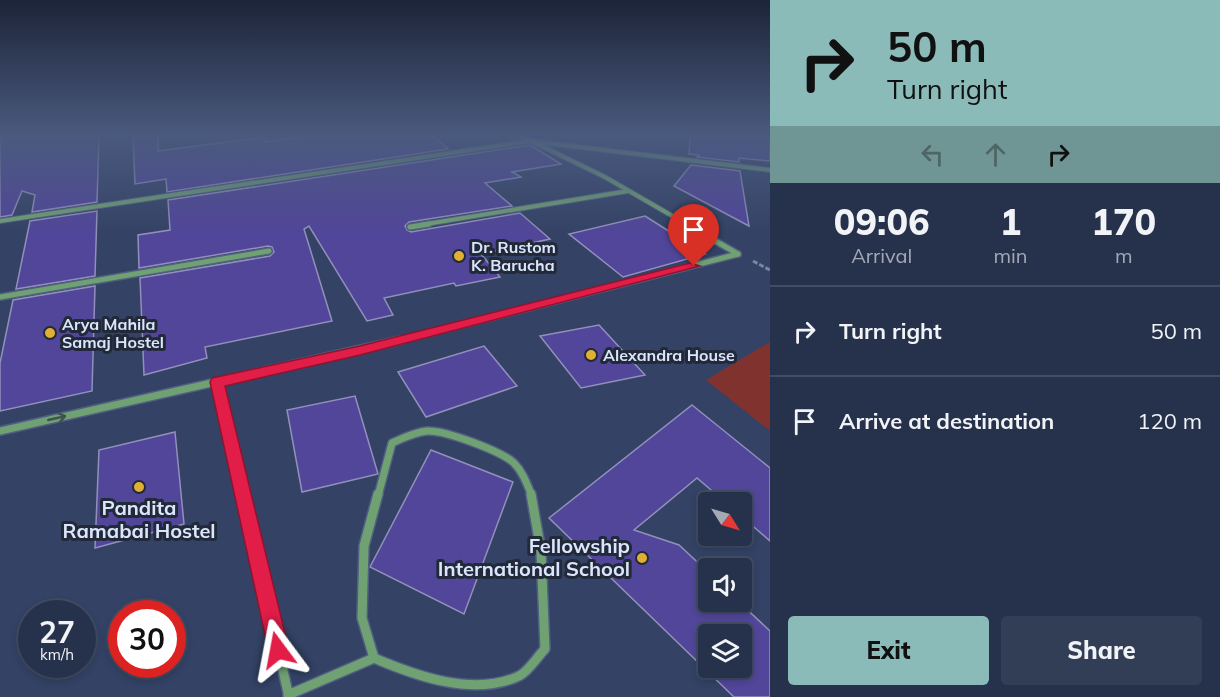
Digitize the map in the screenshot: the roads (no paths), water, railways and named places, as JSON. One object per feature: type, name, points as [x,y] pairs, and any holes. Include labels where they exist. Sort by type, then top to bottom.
[{"type":"street","points":[[0,221],[348,169]]},
{"type":"street","points":[[0,431],[360,351],[738,254],[584,169]]},
{"type":"street","points":[[410,227],[628,191]]},
{"type":"street","points":[[0,297],[269,251]]},
{"type":"street","points":[[217,382],[289,696],[374,658],[426,681],[462,691],[491,686],[519,675],[545,649],[537,507],[527,477],[514,462],[439,430],[412,434],[392,443],[364,546],[362,618],[374,658]]},
{"type":"place","name":"Dr. Rustom K. Barucha","points":[[459,256]]},
{"type":"place","name":"Arya Mahila Samaj Hostel","points":[[50,333]]},
{"type":"place","name":"Alexandra House","points":[[591,355]]},
{"type":"place","name":"Pandita Ramabai Hostel","points":[[139,487]]},
{"type":"place","name":"Fellowship International School","points":[[642,558]]}]
